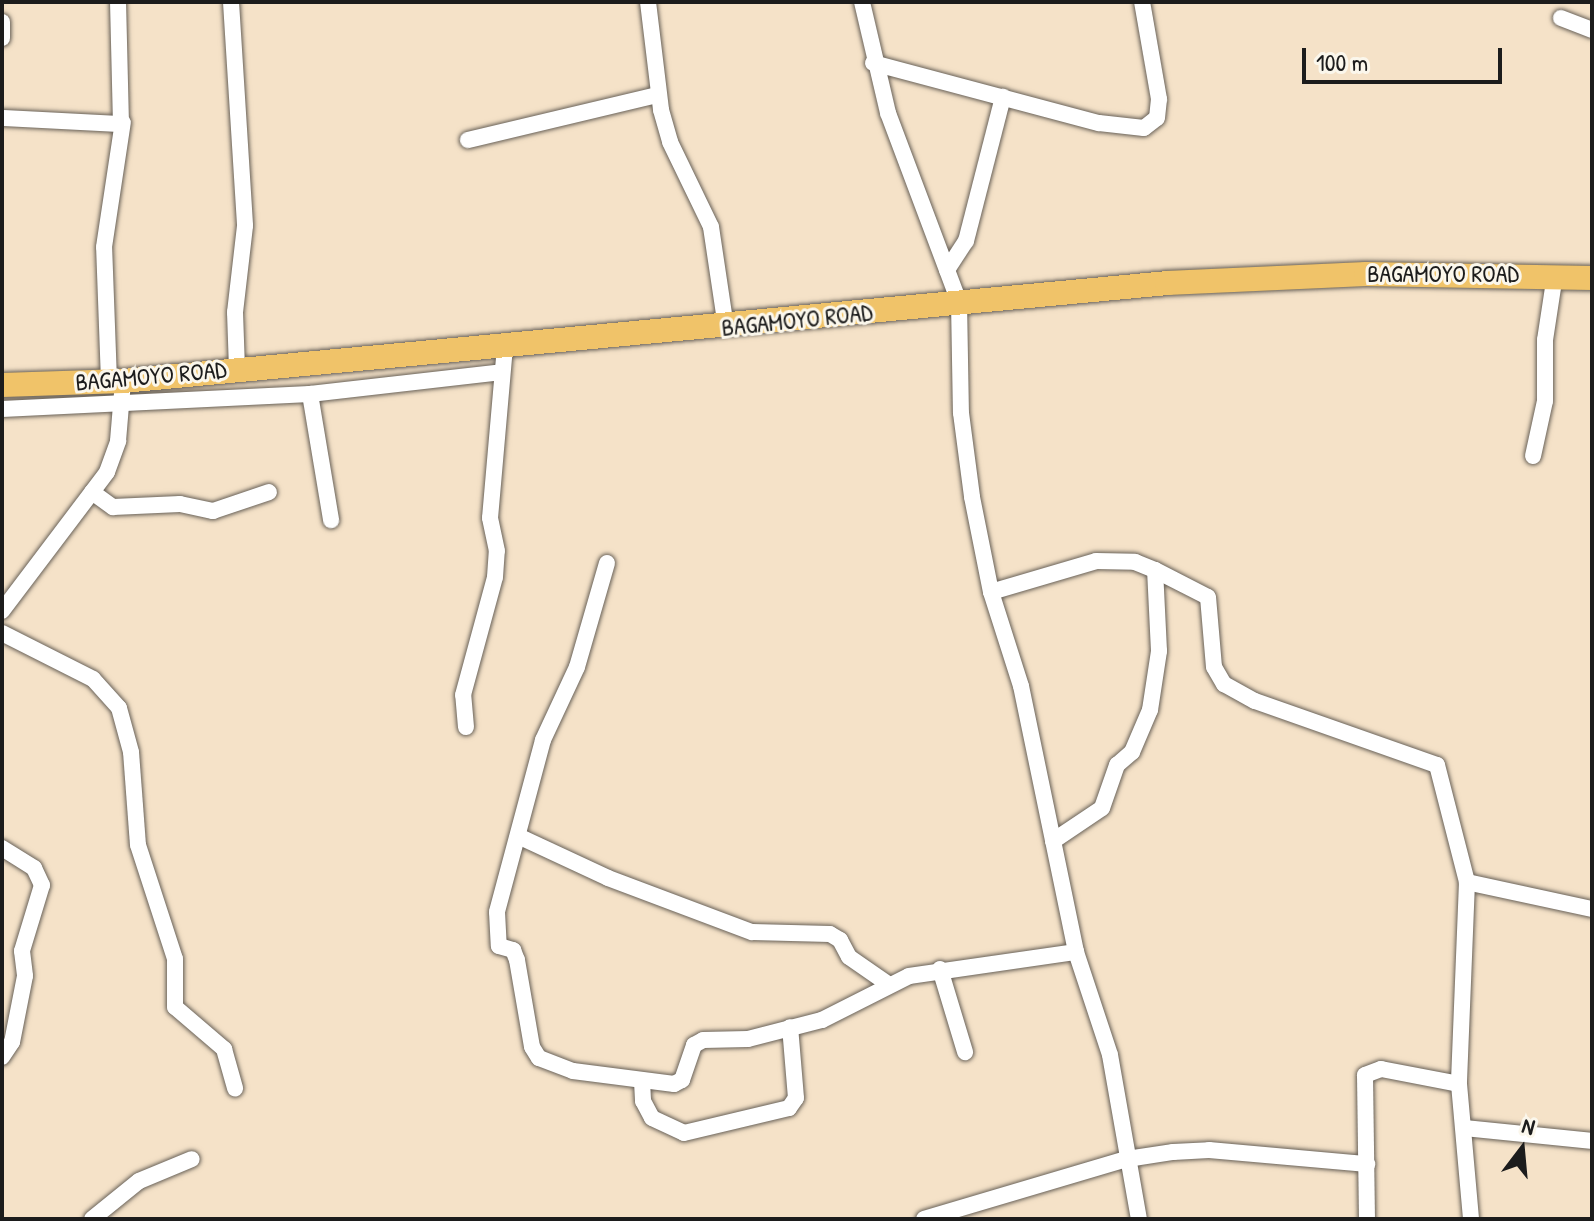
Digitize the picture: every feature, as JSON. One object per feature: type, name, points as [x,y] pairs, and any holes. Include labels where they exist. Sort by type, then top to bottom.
[{"type":"highway","name":"BAGAMOYO ROAD","points":[[9,397],[237,368],[505,348],[959,302],[1294,275],[1555,275],[1592,278]]},
{"type":"street","points":[[2,611],[107,472],[123,407],[116,381],[104,247],[123,122],[118,2]]},
{"type":"street","points":[[231,2],[239,189],[245,226],[235,312],[237,368]]},
{"type":"street","points":[[648,2],[657,95],[670,142],[711,227],[726,327]]},
{"type":"street","points":[[862,2],[873,63],[959,302],[965,451],[991,592],[1021,686],[1076,952],[1110,1055],[1139,1219]]},
{"type":"street","points":[[873,63],[1099,123],[1133,129],[1153,124],[1159,99],[1142,2]]},
{"type":"street","points":[[1561,18],[1592,30]]},
{"type":"street","points":[[2,22],[2,38]]},
{"type":"street","points":[[468,140],[657,95]]},
{"type":"street","points":[[947,270],[966,241],[1003,97]]},
{"type":"street","points":[[2,118],[123,122]]},
{"type":"street","points":[[1533,456],[1545,401],[1545,340],[1555,275]]},
{"type":"street","points":[[466,727],[463,695],[495,577],[497,551],[490,518],[505,348]]},
{"type":"street","points":[[9,397],[123,407],[310,394],[502,372]]},
{"type":"street","points":[[310,394],[331,520]]},
{"type":"street","points":[[92,492],[113,507],[180,504],[213,511],[269,492]]},
{"type":"street","points":[[991,592],[1096,561],[1135,562],[1208,597],[1214,667],[1224,684],[1255,701],[1437,765],[1467,882],[1459,1084],[1471,1219]]},
{"type":"street","points":[[607,563],[577,667],[543,740],[497,912],[499,946],[513,950],[517,960],[532,1047],[550,1065],[642,1081],[682,1080],[698,1041],[748,1039],[822,1020],[888,984],[940,969],[1076,952]]},
{"type":"street","points":[[1053,841],[1102,808],[1117,765],[1132,752],[1150,710],[1159,651],[1155,570]]},
{"type":"street","points":[[2,633],[93,679],[119,708],[131,752],[138,845],[175,959],[175,1007],[224,1049],[235,1088]]},
{"type":"street","points":[[518,836],[608,878],[752,932],[830,934],[840,940],[849,957],[888,984]]},
{"type":"street","points":[[2,848],[34,868],[42,885],[22,951],[25,976],[18,1014],[2,1057]]},
{"type":"street","points":[[1467,882],[1592,909]]},
{"type":"street","points":[[940,969],[965,1052]]},
{"type":"street","points":[[642,1081],[643,1101],[652,1118],[684,1133],[789,1108],[796,1098],[790,1027]]},
{"type":"street","points":[[1367,1219],[1362,1098],[1368,1070],[1459,1084]]},
{"type":"street","points":[[1465,1128],[1592,1141]]},
{"type":"street","points":[[924,1219],[1127,1159],[1209,1150],[1367,1164]]},
{"type":"street","points":[[92,1219],[139,1181],[192,1159]]}]
